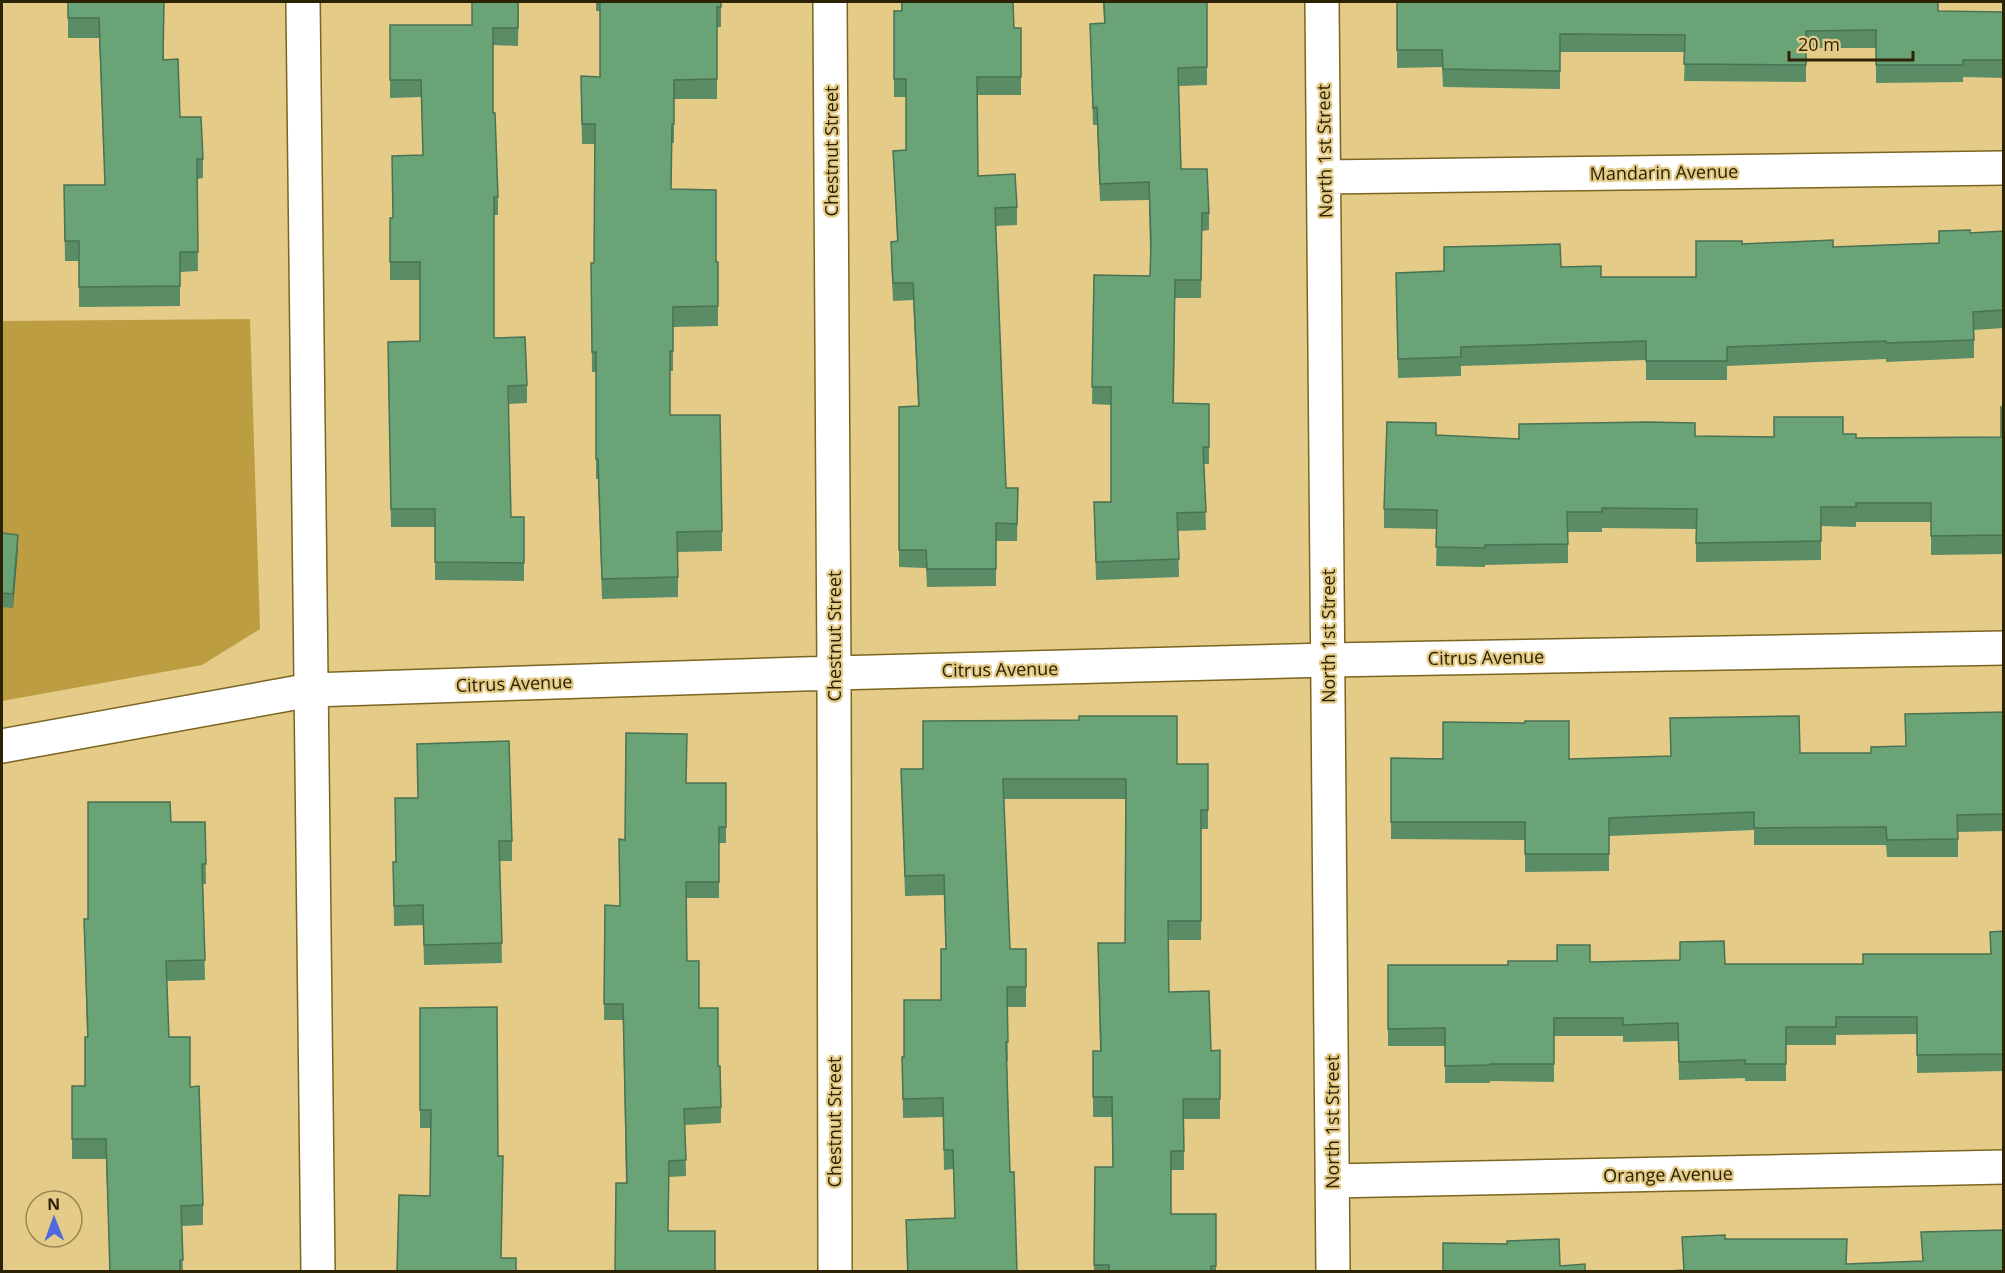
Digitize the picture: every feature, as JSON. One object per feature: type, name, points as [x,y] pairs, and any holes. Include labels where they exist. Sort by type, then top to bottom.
[{"type":"street","points":[[303,2],[318,1272]]},
{"type":"street","name":"Chestnut Street","points":[[830,2],[835,1272]]},
{"type":"street","name":"North 1st Street","points":[[1322,2],[1333,1272]]},
{"type":"street","name":"Mandarin Avenue","points":[[1324,177],[2004,168]]},
{"type":"street","name":"Citrus Avenue","points":[[2,746],[311,690],[1329,660],[2004,648]]},
{"type":"street","name":"Orange Avenue","points":[[1332,1182],[2004,1167]]},
{"type":"shaded area","points":[[250,319],[260,629],[202,665],[2,701],[2,321]]},
{"type":"building","points":[[68,2],[164,2],[163,60],[178,59],[180,117],[201,117],[203,159],[197,159],[198,252],[180,252],[180,286],[79,287],[79,241],[65,241],[64,185],[105,185],[99,18],[68,18]]},
{"type":"building","points":[[472,2],[518,2],[518,28],[493,28],[493,113],[495,113],[498,197],[494,197],[494,338],[525,337],[527,385],[508,386],[511,517],[524,517],[524,563],[435,562],[435,509],[391,509],[388,342],[420,341],[420,262],[390,262],[390,218],[393,218],[392,156],[423,155],[421,80],[390,80],[390,25],[472,25]]},
{"type":"building","points":[[600,2],[721,2],[721,7],[717,7],[717,79],[674,80],[671,189],[716,190],[718,306],[673,307],[670,415],[720,415],[722,531],[677,532],[678,577],[602,579],[598,459],[596,459],[596,352],[592,352],[591,263],[594,263],[595,124],[582,124],[581,76],[600,77]]},
{"type":"building","points":[[902,2],[1013,2],[1014,28],[1021,28],[1021,77],[977,77],[978,176],[1015,174],[1017,207],[995,208],[1006,488],[1018,488],[1017,524],[996,523],[996,569],[927,569],[926,550],[899,550],[899,407],[919,406],[913,283],[893,283],[891,242],[898,241],[893,151],[906,150],[906,79],[894,79],[894,11],[902,11]]},
{"type":"building","points":[[1104,2],[1207,2],[1207,67],[1178,68],[1181,169],[1207,169],[1209,213],[1202,213],[1201,280],[1175,280],[1173,403],[1209,404],[1209,447],[1203,447],[1206,512],[1177,513],[1179,559],[1096,562],[1094,502],[1111,502],[1111,387],[1092,387],[1094,275],[1150,276],[1151,243],[1149,182],[1100,184],[1097,107],[1093,108],[1090,24],[1105,23]]},
{"type":"building","points":[[1397,2],[1938,2],[1938,11],[2004,12],[2004,60],[1963,60],[1963,65],[1876,65],[1876,30],[1806,31],[1806,65],[1684,64],[1685,35],[1560,34],[1560,71],[1443,69],[1442,50],[1397,50]]},
{"type":"building","points":[[1970,230],[1970,233],[2004,231],[2004,310],[1973,312],[1974,340],[1727,347],[1727,361],[1646,361],[1646,341],[1461,347],[1461,357],[1398,359],[1396,273],[1444,271],[1444,247],[1560,244],[1561,267],[1601,266],[1601,277],[1696,277],[1696,241],[1742,241],[1742,244],[1833,240],[1833,247],[1939,243],[1939,231]]},
{"type":"building","points":[[2001,407],[2004,407],[2004,535],[1931,536],[1931,503],[1856,503],[1856,507],[1821,507],[1821,541],[1696,543],[1697,509],[1602,508],[1602,512],[1567,512],[1568,544],[1485,545],[1485,548],[1436,547],[1437,510],[1384,509],[1387,422],[1436,423],[1436,435],[1519,439],[1519,424],[1647,422],[1695,423],[1695,436],[1774,437],[1774,417],[1843,417],[1843,434],[1856,434],[1856,438],[2001,437]]},
{"type":"building","points":[[2,533],[18,535],[13,594],[2,593]]},
{"type":"building","points":[[2004,712],[2004,814],[1957,815],[1958,839],[1887,840],[1886,827],[1754,828],[1754,812],[1609,818],[1609,854],[1525,854],[1525,822],[1391,822],[1391,758],[1443,759],[1443,722],[1569,721],[1569,759],[1671,756],[1670,718],[1799,716],[1800,753],[1871,753],[1871,747],[1906,746],[1905,714]]},
{"type":"building","points":[[1079,716],[1177,716],[1177,764],[1208,764],[1208,810],[1201,810],[1201,921],[1168,921],[1169,992],[1209,991],[1211,1051],[1220,1050],[1220,1099],[1183,1099],[1184,1151],[1171,1151],[1171,1214],[1216,1214],[1216,1266],[1211,1266],[1211,1272],[1109,1272],[1109,1265],[1094,1265],[1095,1167],[1113,1167],[1112,1097],[1093,1097],[1093,1051],[1101,1051],[1098,943],[1125,943],[1126,779],[1003,779],[1010,949],[1026,949],[1026,987],[1007,987],[1008,1042],[1006,1042],[1010,1172],[1014,1172],[1017,1272],[908,1272],[906,1220],[955,1218],[953,1150],[944,1150],[943,1098],[903,1099],[904,1000],[941,1000],[941,949],[946,949],[944,875],[905,876],[901,769],[923,769],[923,721],[1079,720]]},
{"type":"building","points":[[626,733],[687,734],[686,783],[726,783],[726,827],[719,827],[719,882],[686,882],[687,961],[699,961],[699,1008],[718,1008],[721,1107],[684,1109],[686,1160],[669,1161],[668,1231],[715,1231],[715,1272],[615,1272],[616,1183],[627,1183],[623,1004],[604,1004],[605,905],[620,906],[619,839],[625,840]]},
{"type":"building","points":[[509,741],[512,841],[499,841],[502,943],[424,945],[423,905],[394,906],[395,798],[418,798],[417,744]]},
{"type":"building","points":[[88,802],[170,802],[171,822],[205,822],[206,864],[202,864],[205,960],[166,961],[169,1037],[190,1037],[190,1087],[199,1086],[203,1205],[181,1206],[183,1260],[180,1260],[180,1272],[110,1272],[106,1139],[72,1139],[72,1086],[85,1086],[85,1037],[88,1037],[84,919],[88,919]]},
{"type":"building","points":[[2004,931],[2004,1054],[1917,1055],[1917,1017],[1836,1017],[1836,1027],[1786,1027],[1786,1064],[1745,1064],[1745,1060],[1679,1062],[1678,1023],[1623,1025],[1623,1018],[1554,1018],[1554,1064],[1445,1066],[1445,1028],[1388,1029],[1388,965],[1508,965],[1508,961],[1557,961],[1557,945],[1590,945],[1590,962],[1680,960],[1680,942],[1724,941],[1725,964],[1863,964],[1863,954],[1991,954],[1990,932]]},
{"type":"building","points":[[497,1007],[498,1156],[503,1156],[501,1258],[516,1258],[516,1272],[397,1272],[399,1195],[430,1196],[431,1110],[420,1110],[420,1008]]},
{"type":"building","points":[[2004,1230],[2004,1272],[1653,1272],[1684,1270],[1682,1237],[1725,1235],[1725,1239],[1847,1239],[1846,1264],[1923,1261],[1921,1232]]},
{"type":"building","points":[[1559,1239],[1560,1266],[1585,1264],[1585,1272],[1443,1272],[1443,1243],[1507,1244],[1507,1241]]}]
